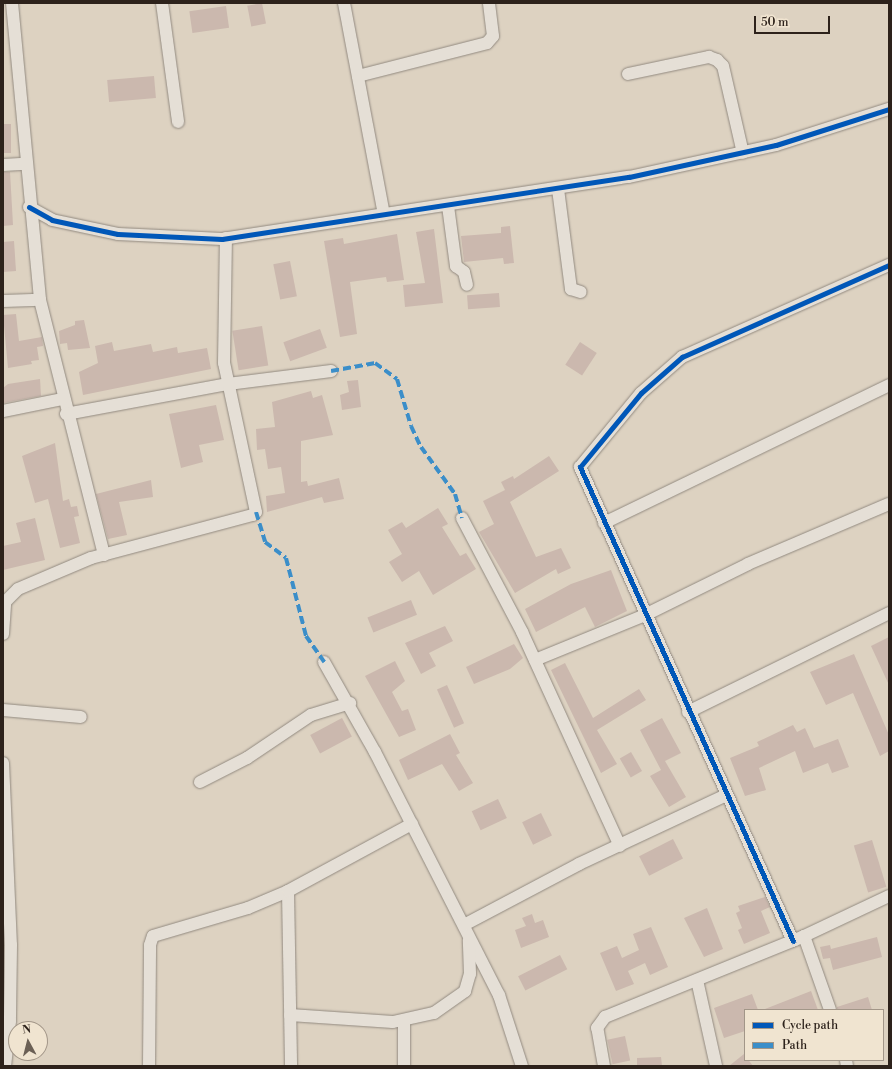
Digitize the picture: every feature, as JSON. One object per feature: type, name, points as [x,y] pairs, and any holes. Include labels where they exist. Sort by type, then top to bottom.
[{"type":"street","points":[[12,3],[15,56],[29,207],[40,300],[62,399],[104,555]]},
{"type":"street","points":[[162,3],[178,122]]},
{"type":"street","points":[[344,3],[384,214]]},
{"type":"street","points":[[358,76],[488,43],[493,36],[494,24],[489,3]]},
{"type":"street","points":[[3,52],[15,56]]},
{"type":"street","points":[[628,74],[709,57],[717,60],[723,66],[743,153]]},
{"type":"street","points":[[29,207],[52,220],[149,237],[226,238],[558,189],[743,153],[889,109]]},
{"type":"street","points":[[3,165],[25,164]]},
{"type":"street","points":[[558,189],[565,261],[571,289],[581,292]]},
{"type":"street","points":[[448,206],[456,266],[464,272],[467,285]]},
{"type":"street","points":[[31,227],[52,220]]},
{"type":"street","points":[[3,634],[5,602],[11,594],[104,555],[253,516],[256,512],[224,363],[226,238]]},
{"type":"street","points":[[830,1009],[799,939],[726,794],[688,712],[580,468],[641,393],[682,357],[714,340],[889,265]]},
{"type":"street","points":[[3,301],[40,300]]},
{"type":"street","points":[[66,414],[228,384],[331,371]]},
{"type":"street","points":[[604,524],[889,385]]},
{"type":"street","points":[[3,411],[62,399]]},
{"type":"street","points":[[535,660],[645,615],[748,564],[889,504]]},
{"type":"street","points":[[462,518],[535,660],[620,846]]},
{"type":"street","points":[[688,712],[889,613]]},
{"type":"street","points":[[324,662],[350,703],[499,995],[522,1066]]},
{"type":"street","points":[[200,782],[247,758],[311,715],[350,703]]},
{"type":"street","points":[[3,710],[81,717]]},
{"type":"street","points":[[3,763],[11,945],[5,1066]]},
{"type":"street","points":[[464,925],[726,794]]},
{"type":"street","points":[[149,1066],[150,945],[153,936],[248,908],[288,891],[412,824]]},
{"type":"street","points":[[288,891],[291,1066]]},
{"type":"street","points":[[604,1066],[597,1028],[605,1017],[799,939],[889,896]]},
{"type":"street","points":[[290,1015],[349,1021],[404,1020],[434,1013],[465,991],[470,974],[469,936]]},
{"type":"street","points":[[697,980],[716,1066]]},
{"type":"street","points":[[404,1020],[404,1066]]},
{"type":"building","points":[[262,3],[266,24],[251,26],[247,6]]},
{"type":"building","points":[[226,6],[229,28],[192,33],[189,11]]},
{"type":"building","points":[[154,76],[156,98],[109,102],[107,80]]},
{"type":"building","points":[[3,124],[11,124],[11,153],[3,153]]},
{"type":"building","points":[[3,172],[10,172],[13,225],[3,226]]},
{"type":"building","points":[[510,226],[514,263],[504,264],[503,258],[464,262],[461,236],[501,233],[501,227]]},
{"type":"building","points":[[434,229],[443,303],[405,307],[403,285],[425,283],[416,232]]},
{"type":"building","points":[[397,234],[404,280],[387,282],[386,277],[350,282],[357,334],[340,337],[324,241],[343,238],[344,244]]},
{"type":"building","points":[[14,241],[16,271],[3,272],[3,242]]},
{"type":"building","points":[[290,261],[297,296],[280,300],[273,264]]},
{"type":"building","points":[[499,293],[500,307],[468,309],[467,295]]},
{"type":"building","points":[[16,314],[19,341],[42,337],[43,346],[37,347],[39,360],[31,361],[32,364],[8,368],[3,315]]},
{"type":"building","points":[[84,320],[90,348],[68,350],[67,343],[60,344],[59,331],[75,325],[75,321]]},
{"type":"building","points":[[262,326],[268,366],[239,370],[232,331]]},
{"type":"building","points":[[320,329],[327,348],[290,361],[283,342]]},
{"type":"building","points":[[112,342],[114,351],[151,344],[153,352],[177,347],[178,353],[207,348],[211,369],[83,395],[79,372],[98,363],[95,346]]},
{"type":"building","points":[[580,342],[597,353],[582,376],[565,365]]},
{"type":"building","points":[[40,379],[41,396],[3,403],[3,388],[8,384]]},
{"type":"building","points":[[358,380],[361,407],[342,410],[340,395],[349,392],[347,381]]},
{"type":"building","points":[[311,391],[313,398],[322,395],[333,435],[301,441],[301,482],[307,481],[308,486],[339,478],[344,499],[324,503],[322,497],[267,512],[266,496],[285,493],[281,467],[268,469],[265,449],[257,450],[256,429],[275,427],[272,402]]},
{"type":"building","points":[[216,405],[224,440],[199,445],[203,462],[181,468],[169,414]]},
{"type":"building","points":[[55,443],[63,501],[69,499],[71,507],[77,506],[79,516],[74,517],[80,543],[60,548],[48,499],[35,503],[22,456]]},
{"type":"building","points":[[549,456],[559,471],[510,502],[536,557],[561,548],[571,568],[558,574],[556,569],[515,593],[479,532],[494,524],[483,501],[505,490],[501,482],[513,476],[514,479]]},
{"type":"building","points":[[151,480],[153,497],[119,502],[127,535],[108,539],[96,494]]},
{"type":"building","points":[[438,508],[448,524],[442,527],[460,556],[466,553],[476,569],[433,595],[419,571],[402,582],[389,562],[402,554],[388,530],[402,522],[406,528]]},
{"type":"building","points":[[35,518],[45,560],[3,570],[3,546],[21,542],[16,523]]},
{"type":"building","points":[[611,570],[627,611],[595,627],[585,607],[536,632],[525,609],[571,584]]},
{"type":"building","points":[[411,600],[417,615],[373,632],[367,618]]},
{"type":"building","points":[[445,626],[453,641],[429,653],[436,666],[421,674],[405,643]]},
{"type":"building","points":[[889,637],[889,685],[871,646]]},
{"type":"building","points":[[514,644],[523,658],[510,669],[474,684],[466,667]]},
{"type":"building","points":[[854,654],[889,735],[889,751],[880,756],[853,693],[826,705],[810,672]]},
{"type":"building","points":[[395,661],[405,681],[392,692],[402,711],[408,709],[416,730],[399,737],[365,676]]},
{"type":"building","points":[[565,663],[593,718],[639,689],[646,700],[597,730],[617,764],[601,773],[551,670]]},
{"type":"building","points":[[447,685],[464,723],[454,728],[437,689]]},
{"type":"building","points":[[342,718],[352,737],[320,753],[310,735]]},
{"type":"building","points":[[662,718],[681,753],[665,761],[686,797],[669,807],[650,776],[661,770],[640,730]]},
{"type":"building","points":[[793,725],[797,732],[805,728],[814,748],[838,739],[849,767],[832,773],[828,763],[803,773],[795,751],[759,768],[766,790],[745,796],[730,758],[759,746],[757,742]]},
{"type":"building","points":[[450,734],[460,753],[456,755],[473,783],[459,791],[442,764],[408,780],[399,760]]},
{"type":"building","points":[[631,752],[642,771],[631,778],[620,758]]},
{"type":"building","points":[[498,799],[507,818],[481,830],[472,811]]},
{"type":"building","points":[[541,813],[552,835],[533,845],[522,822]]},
{"type":"building","points":[[673,839],[683,859],[649,876],[639,856]]},
{"type":"building","points":[[872,840],[886,887],[868,892],[854,846]]},
{"type":"building","points":[[765,897],[770,907],[761,911],[770,933],[744,944],[738,930],[742,928],[736,913],[740,911],[738,906]]},
{"type":"building","points":[[707,908],[723,949],[704,957],[684,918]]},
{"type":"building","points":[[532,914],[535,923],[543,920],[549,937],[521,948],[515,930],[526,926],[522,918]]},
{"type":"building","points":[[651,927],[668,967],[650,975],[645,963],[628,971],[634,984],[616,991],[600,953],[617,946],[622,958],[639,950],[633,934]]},
{"type":"building","points":[[877,937],[882,957],[833,970],[830,958],[823,959],[820,947],[830,945],[831,949]]},
{"type":"building","points":[[560,955],[567,969],[525,991],[518,976]]},
{"type":"building","points":[[811,991],[818,1009],[765,1009]]},
{"type":"building","points":[[752,994],[758,1009],[744,1009],[744,1031],[724,1038],[714,1008]]},
{"type":"building","points":[[868,997],[872,1009],[837,1009],[837,1007]]},
{"type":"building","points":[[625,1036],[630,1060],[613,1064],[607,1040]]},
{"type":"building","points":[[744,1054],[744,1061],[749,1061],[753,1066],[729,1066]]},
{"type":"building","points":[[661,1057],[662,1066],[637,1066],[637,1058]]},
{"type":"marked path","points":[[331,371],[375,363],[397,379],[411,426],[421,447],[455,494],[462,518]]},
{"type":"marked path","points":[[256,512],[265,542],[286,558],[306,636],[324,662]]},
{"type":"cycle path","points":[[29,207],[52,220],[118,234],[222,239],[629,177],[776,145],[889,109]]},
{"type":"cycle path","points":[[793,941],[580,467],[641,393],[682,357],[889,265]]}]
